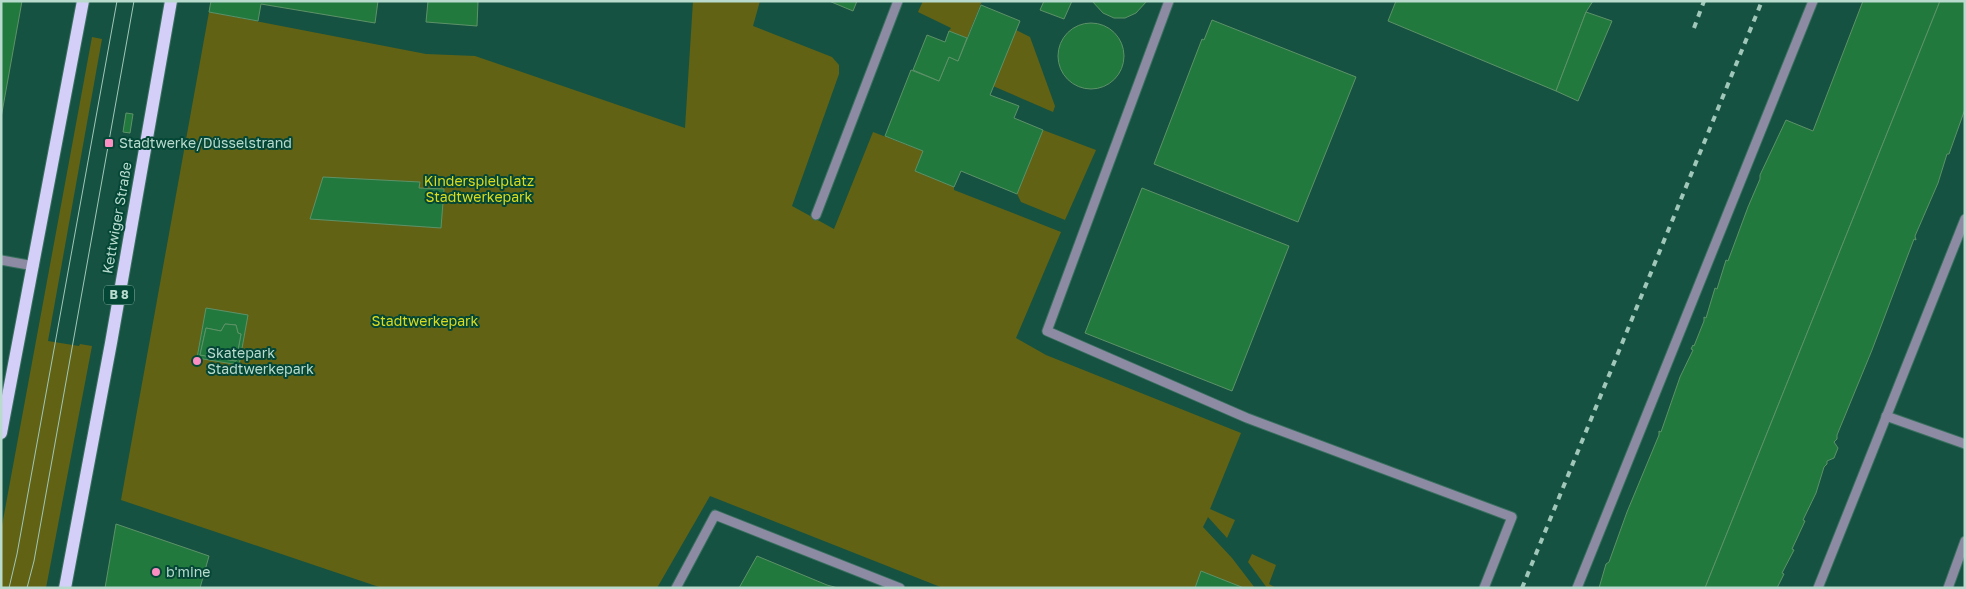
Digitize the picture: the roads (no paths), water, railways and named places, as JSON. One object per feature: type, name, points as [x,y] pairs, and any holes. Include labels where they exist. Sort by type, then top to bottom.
[{"type":"main road","points":[[1,433],[83,1]]},
{"type":"main road","name":"Kettwiger Straße","points":[[65,588],[172,1]]},
{"type":"lane","points":[[816,215],[898,1]]},
{"type":"lane","points":[[1169,1],[1047,331],[1247,418],[1512,517],[1484,588]]},
{"type":"lane","points":[[1577,588],[1813,1]]},
{"type":"lane","points":[[1818,588],[1965,219]]},
{"type":"lane","points":[[1,260],[34,266]]},
{"type":"lane","points":[[1886,416],[1965,444]]},
{"type":"lane","points":[[676,588],[715,515],[900,588]]},
{"type":"lane","points":[[1948,588],[1965,541]]},
{"type":"tram line","points":[[9,588],[17,554],[117,1]]},
{"type":"tram line","points":[[27,588],[34,561],[134,1]]},
{"type":"railway","points":[[1694,28],[1704,1]]},
{"type":"railway","points":[[1522,588],[1762,1]]},
{"type":"place","name":"Stadtwerke/Düsselstrand","points":[[109,143]]},
{"type":"place","name":"Skatepark Stadtwerkepark","points":[[197,361]]},
{"type":"place","name":"b'mine","points":[[156,572]]},
{"type":"park label","name":"Kinderspielplatz Stadtwerkepark","points":[[479,190]]},
{"type":"park label","name":"Stadtwerkepark","points":[[425,321]]}]
